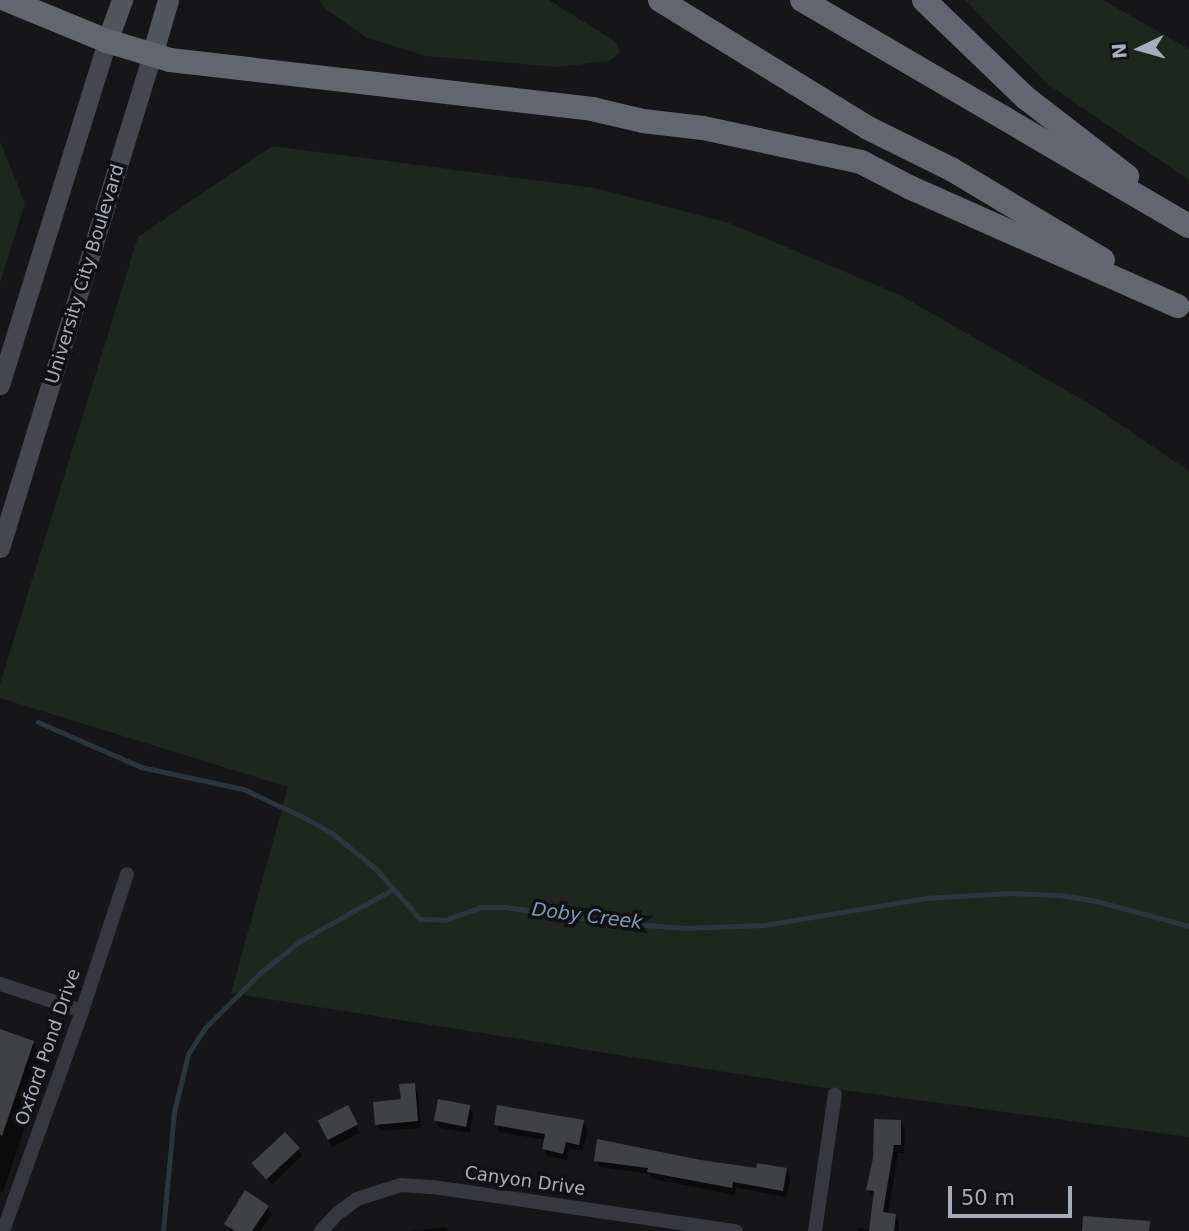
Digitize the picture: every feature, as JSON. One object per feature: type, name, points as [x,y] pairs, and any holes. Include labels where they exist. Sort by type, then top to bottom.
[{"type":"highway","points":[[7,0],[107,41],[152,55],[199,64],[592,109],[643,121],[703,128],[861,162],[909,187],[1184,309]]},
{"type":"highway","points":[[660,0],[868,128],[951,169],[1184,309]]},
{"type":"highway","points":[[802,0],[1189,225]]},
{"type":"highway","points":[[924,0],[1026,99],[1189,225]]},
{"type":"main road","points":[[0,385],[122,0]]},
{"type":"main road","name":"University City Boulevard","points":[[0,548],[168,0]]},
{"type":"street","name":"Oxford Pond Drive","points":[[3,1231],[82,1011],[127,874]]},
{"type":"street","points":[[0,984],[82,1011]]},
{"type":"street","points":[[815,1231],[835,1094]]},
{"type":"street","name":"Canyon Drive","points":[[321,1231],[338,1213],[357,1199],[401,1185],[433,1187],[736,1231]]},
{"type":"shaded area","points":[[319,0],[549,0],[616,42],[620,53],[609,61],[558,67],[426,56],[367,38],[324,8]]},
{"type":"shaded area","points":[[965,0],[1103,0],[1189,49],[1189,180],[1046,83]]},
{"type":"shaded area","points":[[0,141],[25,203],[0,283]]},
{"type":"shaded area","points":[[272,146],[595,188],[729,223],[900,295],[1088,403],[1189,471],[1189,1137],[813,1086],[231,993],[288,787],[0,698],[0,684],[138,237]]},
{"type":"building","points":[[0,1029],[34,1041],[2,1136],[0,1135]]},
{"type":"building","points":[[415,1083],[418,1121],[375,1125],[373,1102],[401,1099],[399,1084]]},
{"type":"building","points":[[438,1099],[470,1105],[466,1127],[434,1121]]},
{"type":"building","points":[[348,1105],[358,1125],[328,1140],[318,1120]]},
{"type":"building","points":[[497,1105],[584,1120],[579,1145],[566,1142],[563,1154],[542,1149],[545,1134],[494,1125]]},
{"type":"building","points":[[874,1119],[901,1120],[901,1145],[894,1145],[883,1212],[896,1214],[894,1231],[869,1231],[874,1191],[866,1190],[873,1158]]},
{"type":"building","points":[[285,1132],[300,1148],[266,1179],[251,1163]]},
{"type":"building","points":[[597,1139],[701,1160],[756,1168],[757,1163],[787,1168],[783,1191],[733,1182],[732,1188],[647,1172],[648,1168],[594,1161]]},
{"type":"building","points":[[245,1190],[269,1206],[252,1231],[235,1231],[224,1224]]},
{"type":"building","points":[[1083,1216],[1150,1221],[1149,1231],[1082,1231]]},
{"type":"waterway","name":"Doby Creek","points":[[38,722],[141,767],[243,789],[301,816],[333,834],[376,869],[420,919],[445,920],[480,907],[505,907],[610,922],[684,928],[764,925],[926,898],[1010,893],[1059,895],[1096,901],[1189,926]]},
{"type":"waterway","points":[[163,1231],[174,1112],[188,1054],[205,1028],[260,973],[300,941],[393,889]]}]
